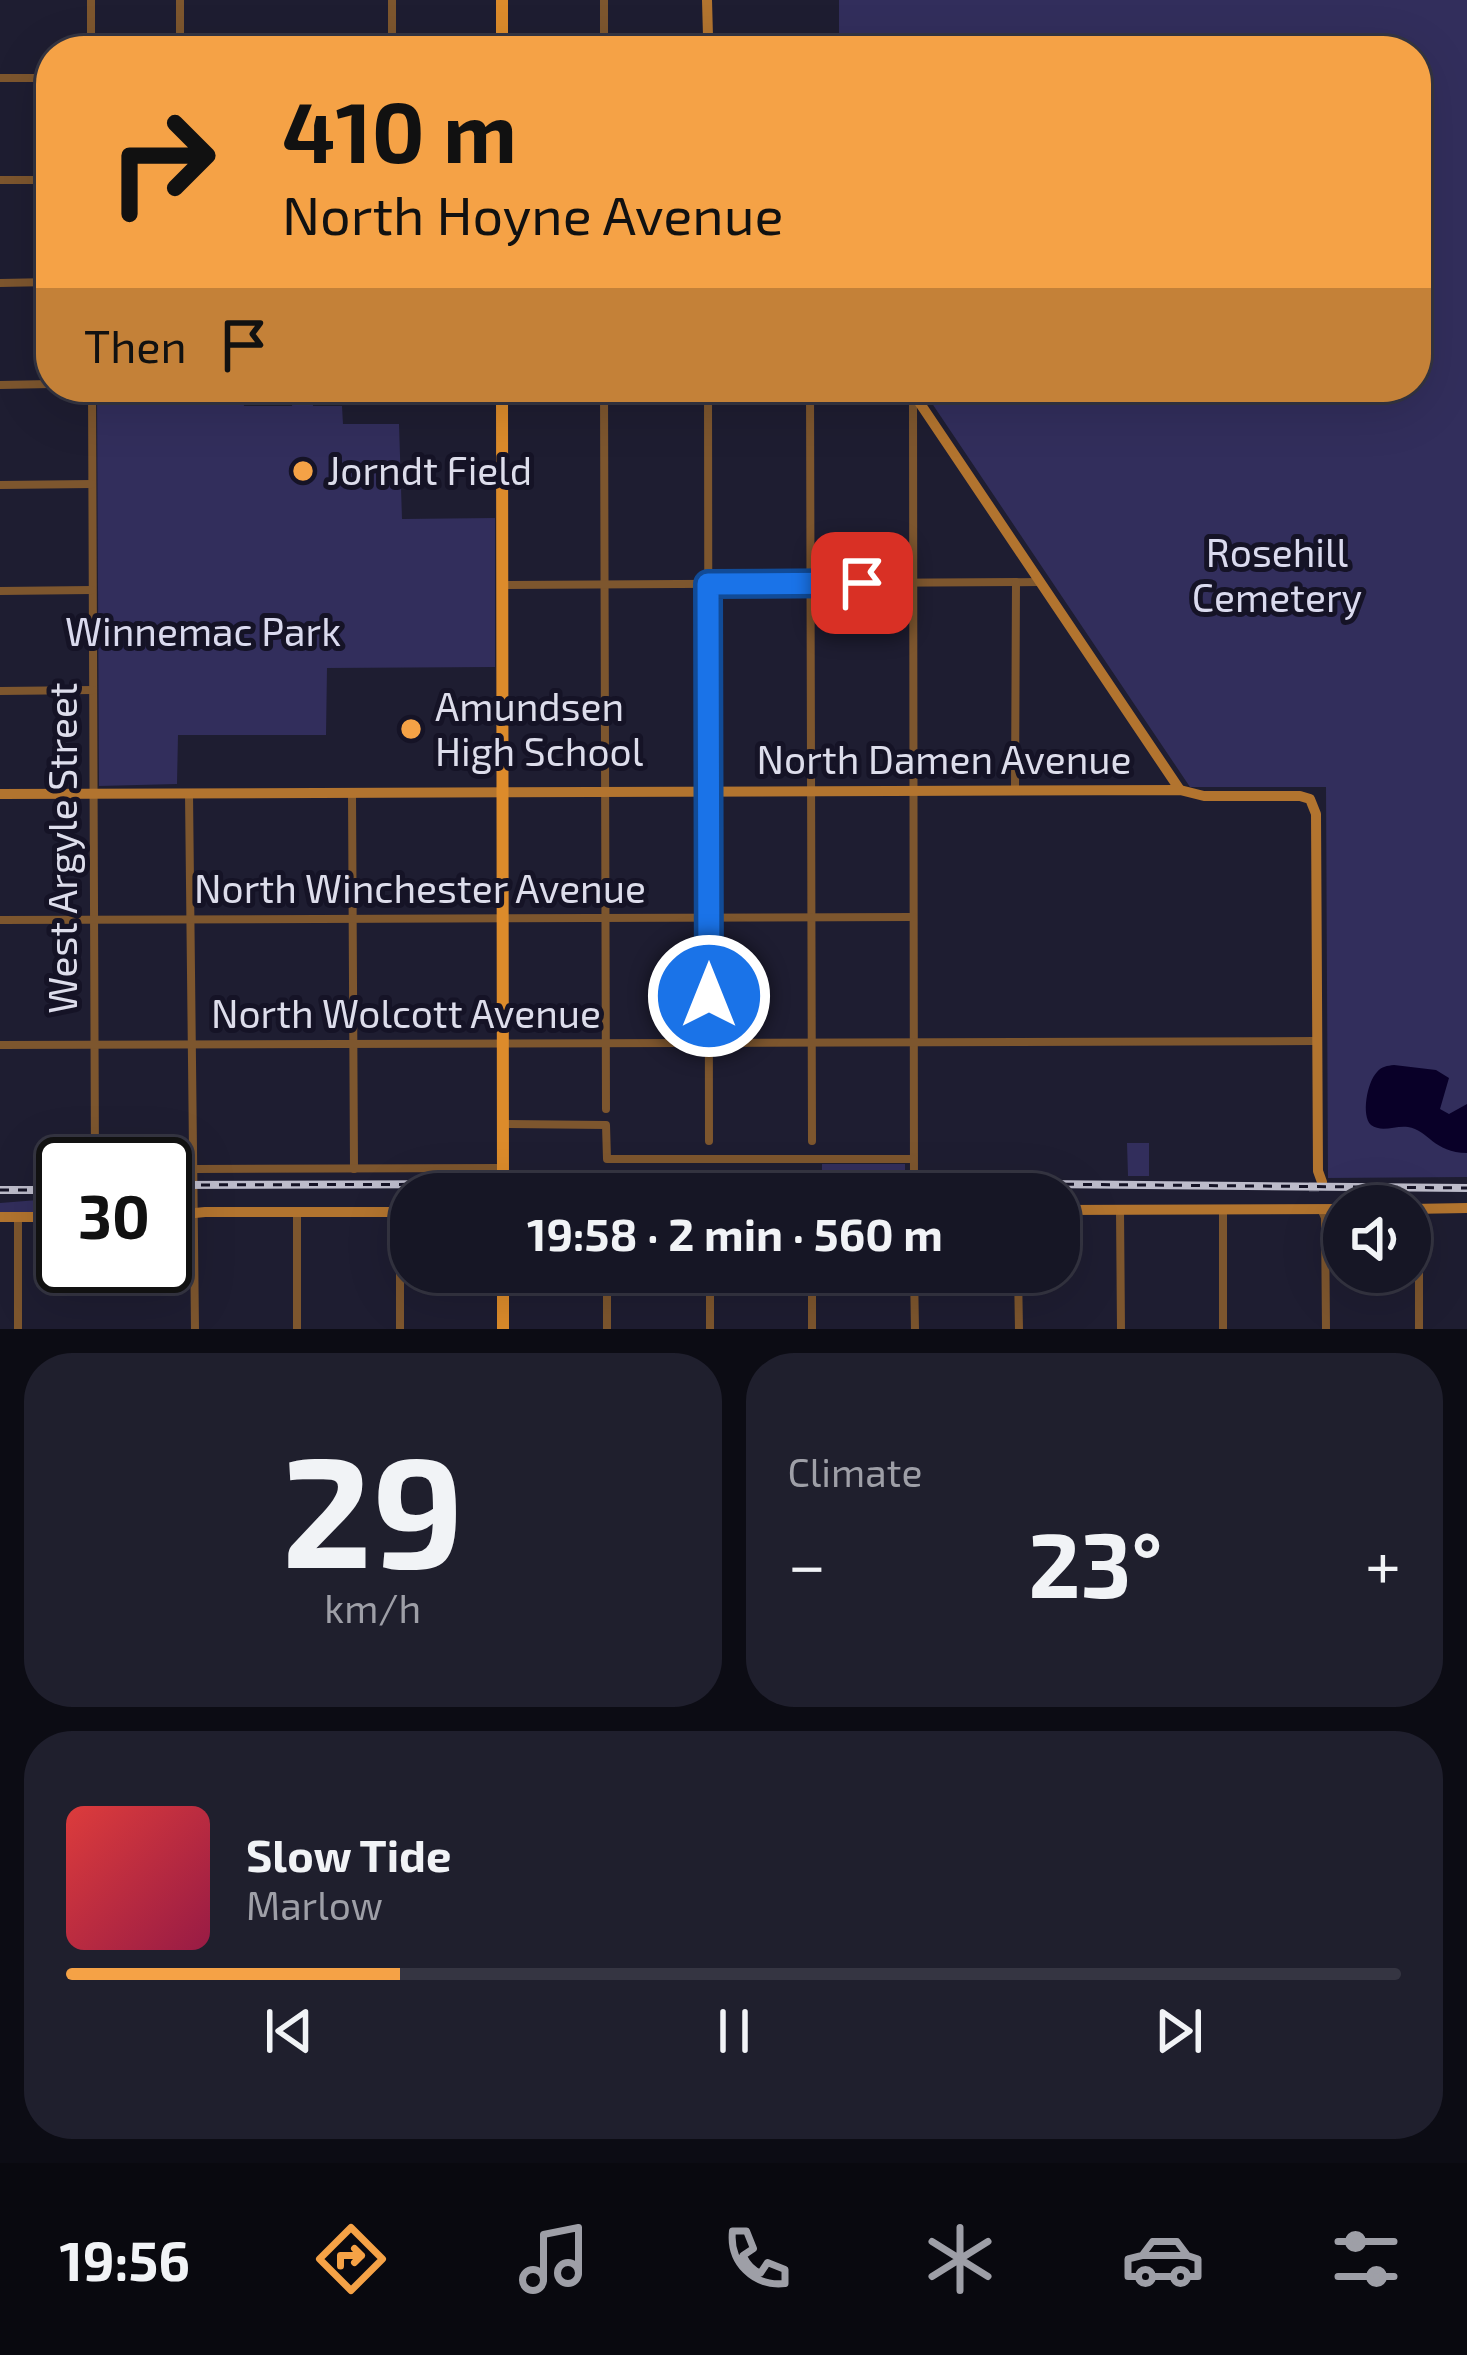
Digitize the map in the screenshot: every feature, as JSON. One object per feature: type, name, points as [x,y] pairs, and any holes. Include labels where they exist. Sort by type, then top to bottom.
[{"type":"main road","points":[[502,0],[502,36]]},
{"type":"main road","points":[[502,402],[503,1173]]},
{"type":"main road","points":[[503,1293],[503,1329]]},
{"type":"street","points":[[91,0],[91,36]]},
{"type":"street","points":[[180,0],[180,36]]},
{"type":"street","points":[[392,0],[392,36]]},
{"type":"street","points":[[604,0],[604,36]]},
{"type":"street","points":[[707,0],[708,36]]},
{"type":"street","points":[[0,78],[36,78]]},
{"type":"street","points":[[0,180],[36,180]]},
{"type":"street","points":[[0,283],[36,283]]},
{"type":"street","points":[[0,385],[36,384]]},
{"type":"street","name":"West Argyle Street","points":[[92,402],[95,1137]]},
{"type":"street","points":[[604,402],[606,1109]]},
{"type":"street","points":[[708,402],[709,1141]]},
{"type":"street","points":[[810,402],[812,1141]]},
{"type":"street","points":[[911,402],[913,1173]]},
{"type":"street","points":[[919,402],[1180,790]]},
{"type":"street","points":[[0,485],[92,484]]},
{"type":"street","points":[[1016,582],[1016,790]]},
{"type":"street","points":[[502,585],[1040,582]]},
{"type":"street","points":[[0,590],[92,590]]},
{"type":"street","points":[[0,691],[93,690]]},
{"type":"street","name":"North Damen Avenue","points":[[0,794],[1180,790],[1188,795],[1310,799],[1316,814],[1316,1041]]},
{"type":"street","points":[[352,793],[354,1169]]},
{"type":"street","points":[[189,794],[195,1329]]},
{"type":"street","name":"North Winchester Avenue","points":[[0,920],[913,917]]},
{"type":"street","points":[[1316,1041],[1326,1329]]},
{"type":"street","name":"North Wolcott Avenue","points":[[0,1045],[1316,1041]]},
{"type":"street","points":[[503,1124],[606,1124],[607,1159],[913,1160]]},
{"type":"street","points":[[194,1169],[503,1168]]},
{"type":"street","points":[[1431,1208],[1467,1208]]},
{"type":"street","points":[[1223,1209],[1223,1329]]},
{"type":"street","points":[[1080,1210],[1322,1209]]},
{"type":"street","points":[[1120,1210],[1121,1329]]},
{"type":"street","points":[[297,1212],[298,1329]]},
{"type":"street","points":[[194,1214],[390,1212]]},
{"type":"street","points":[[0,1217],[36,1217]]},
{"type":"street","points":[[18,1217],[18,1329]]},
{"type":"street","points":[[400,1329],[402,1293]]},
{"type":"street","points":[[607,1293],[607,1329]]},
{"type":"street","points":[[710,1293],[710,1329]]},
{"type":"street","points":[[812,1293],[812,1329]]},
{"type":"street","points":[[914,1293],[915,1329]]},
{"type":"street","points":[[1018,1293],[1018,1329]]},
{"type":"street","points":[[1418,1293],[1419,1329]]},
{"type":"green space","name":"Rosehill Cemetery","points":[[839,0],[1467,0],[1467,1177],[1328,1178],[1326,787],[1190,787],[931,402],[1431,402],[1431,36],[839,36]]},
{"type":"green space","name":"Winnemac Park","points":[[97,402],[342,406],[343,424],[399,424],[402,519],[495,518],[495,667],[327,668],[326,735],[178,735],[177,784],[99,786]]},
{"type":"green space","points":[[1127,1143],[1149,1143],[1149,1176],[1128,1176]]},
{"type":"green space","points":[[822,1164],[905,1164],[905,1173],[822,1173]]},
{"type":"green space","points":[[36,1200],[36,1213],[0,1213],[0,1203]]},
{"type":"shaded area","points":[[1394,1065],[1436,1070],[1449,1078],[1440,1109],[1449,1114],[1467,1104],[1467,1153],[1447,1149],[1415,1129],[1371,1125],[1366,1107],[1370,1083],[1381,1069]]},
{"type":"tunnel","points":[[1314,1182],[1314,1194]]},
{"type":"railway","points":[[192,1185],[927,1183],[1467,1188]]},
{"type":"railway","points":[[0,1190],[36,1190]]},
{"type":"place","name":"Jorndt Field","points":[[303,471]]},
{"type":"place","name":"Amundsen High School","points":[[411,729]]},
{"type":"route","points":[[709,996],[708,584],[862,583]]}]
